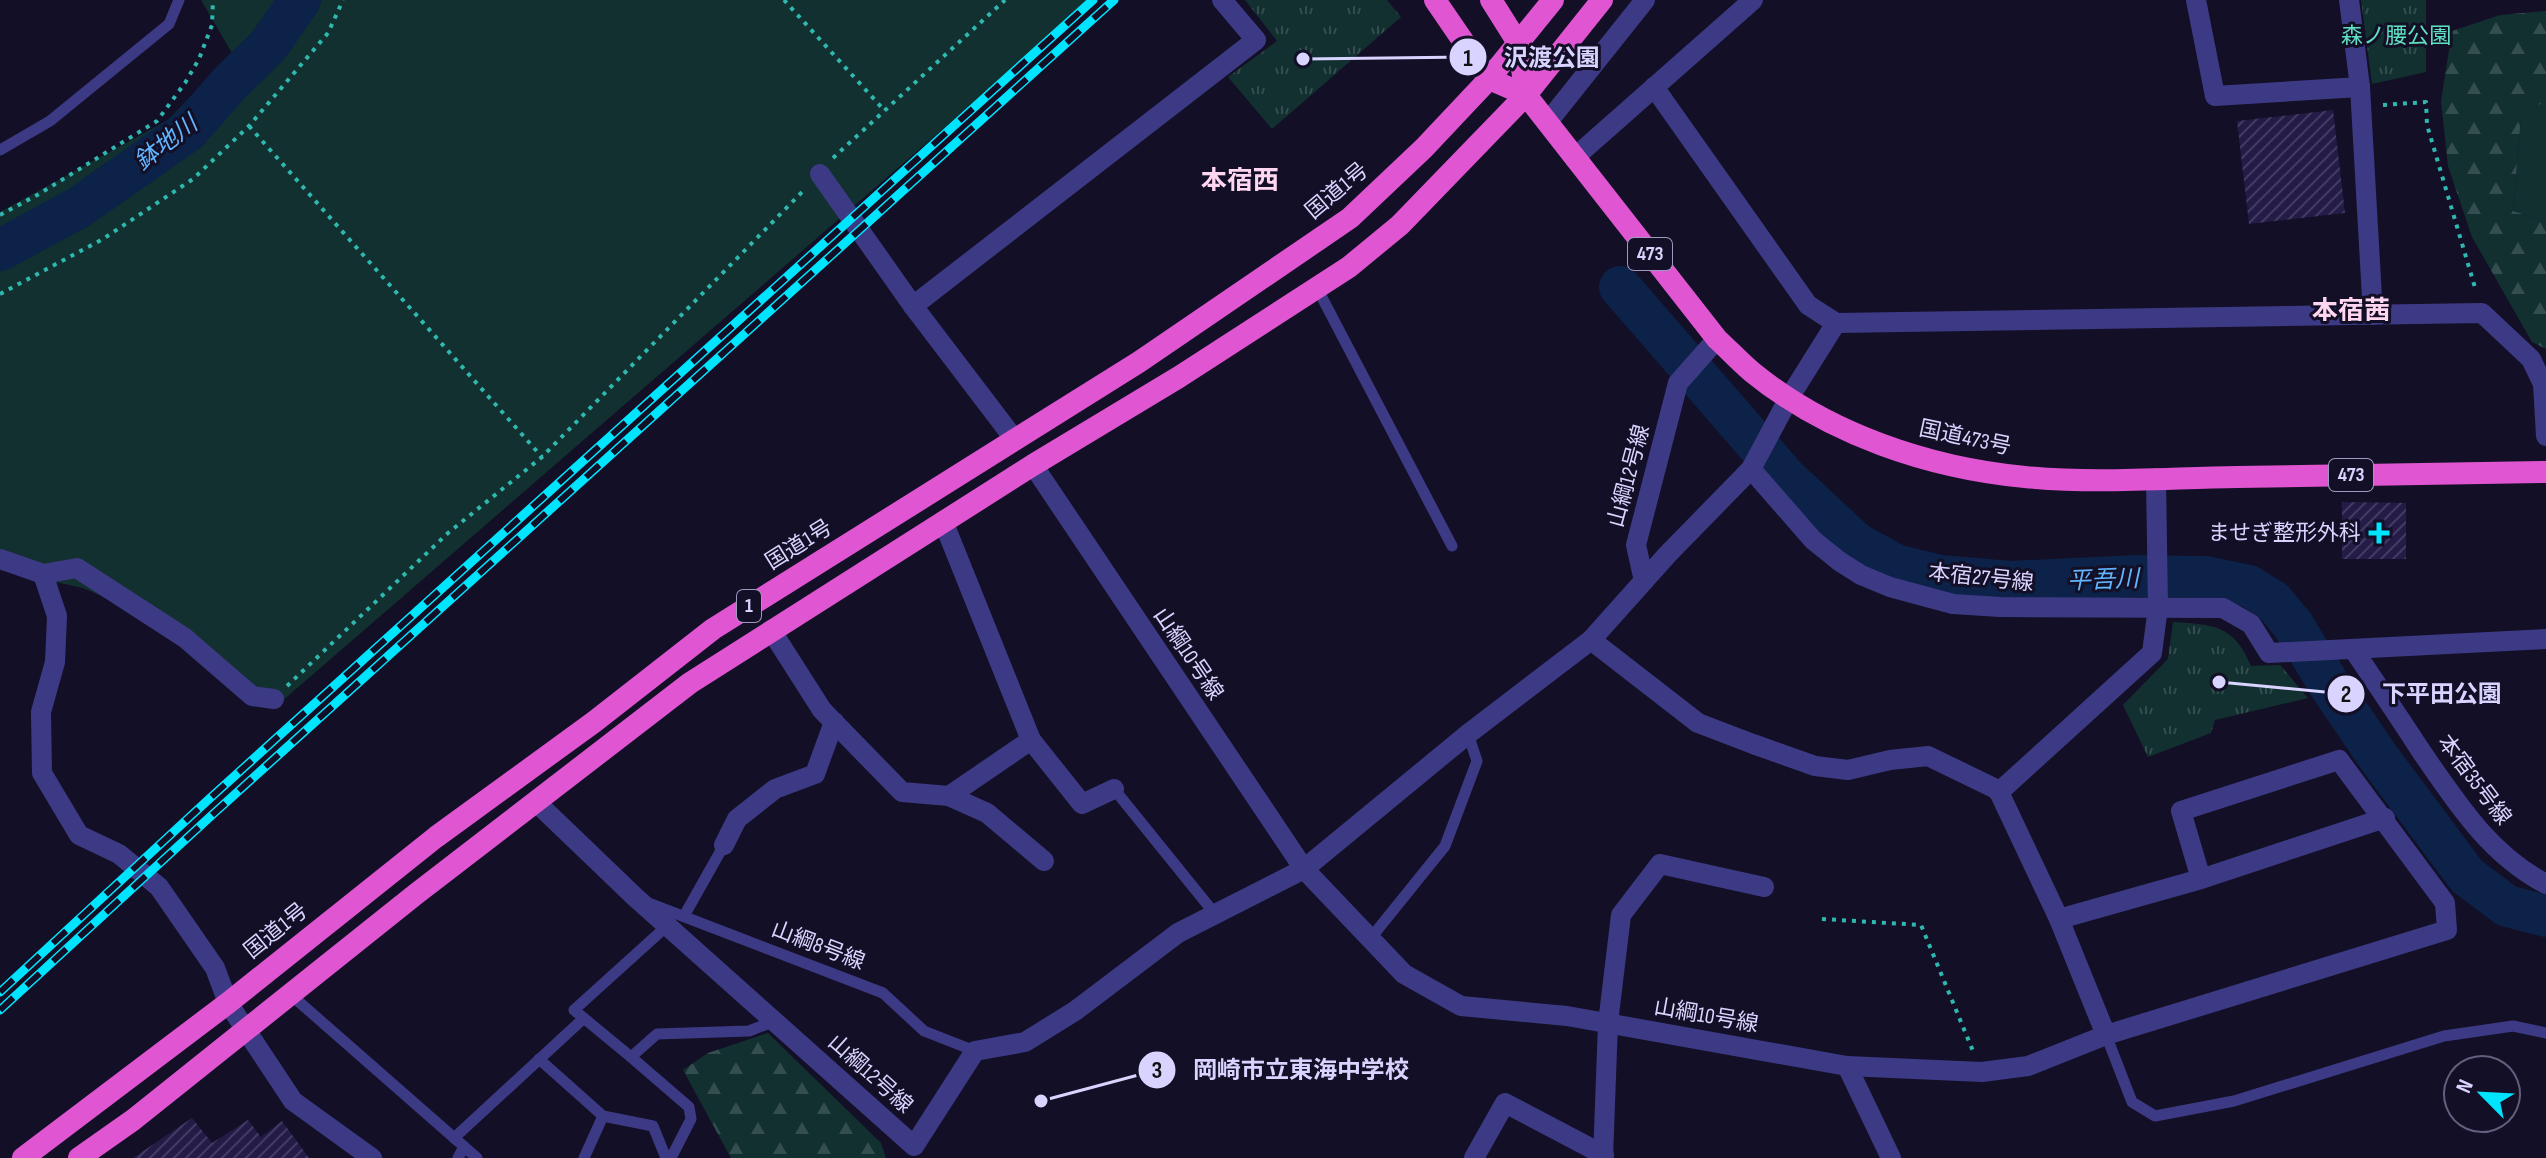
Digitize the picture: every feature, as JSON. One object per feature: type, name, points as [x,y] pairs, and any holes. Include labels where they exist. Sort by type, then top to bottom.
[{"type":"highway","points":[[1435,0],[1489,79]]},
{"type":"highway","name":"473","points":[[1491,0],[1518,43],[1526,95]]},
{"type":"highway","name":"国道1号","points":[[23,1158],[228,1003],[436,837],[594,722],[713,629],[1139,362],[1350,218],[1424,148],[1489,79],[1553,0]]},
{"type":"highway","name":"1","points":[[79,1158],[133,1120],[690,683],[1349,267],[1400,225],[1526,95],[1602,0]]},
{"type":"highway","name":"473","points":[[1489,79],[1526,95]]},
{"type":"highway","name":"国道473号","points":[[1526,95],[1717,339],[1752,372],[1789,398],[1825,419],[1870,439],[1948,465],[2027,477],[2074,480],[2546,472]]},
{"type":"street","points":[[913,306],[1256,40],[1222,0]]},
{"type":"street","points":[[1547,123],[1645,0]]},
{"type":"street","points":[[1574,158],[1753,0]]},
{"type":"street","points":[[2196,0],[2215,96],[2361,97]]},
{"type":"street","points":[[2349,0],[2361,97],[2373,315]]},
{"type":"street","points":[[1654,87],[1808,305],[1836,323],[2482,313],[2531,359],[2543,384],[2546,436]]},
{"type":"street","points":[[820,174],[913,306],[1015,440]]},
{"type":"street","points":[[975,1051],[1025,1042],[1075,1011],[1178,933],[1304,869],[1468,734],[1591,640],[1751,469],[1789,398],[1836,323]]},
{"type":"street","name":"山綱12号線","points":[[1644,581],[1636,545],[1678,383],[1717,339]]},
{"type":"street","name":"山綱10号線","points":[[1033,465],[1304,869],[1404,974],[1461,1006],[1608,1023],[1847,1066],[1982,1072],[2028,1066],[2106,1035],[2447,930],[2445,903],[2385,818]]},
{"type":"street","name":"本宿27号線","points":[[1751,469],[1813,540],[1861,575],[1890,587],[1953,604],[2056,609],[2223,608],[2251,624],[2269,653],[2344,649]]},
{"type":"street","points":[[1999,792],[2152,653],[2158,607],[2156,478]]},
{"type":"street","points":[[943,521],[1031,740],[1082,804],[1114,789]]},
{"type":"street","points":[[0,559],[43,574],[77,568],[185,638],[252,696],[274,699]]},
{"type":"street","points":[[43,574],[57,616],[55,662],[41,712],[42,773],[79,835],[119,854],[159,887],[215,968],[228,1003],[293,1101],[372,1158]]},
{"type":"street","points":[[771,630],[822,710],[902,792],[949,796],[987,813],[1044,861]]},
{"type":"street","points":[[2344,649],[2546,639]]},
{"type":"street","points":[[1591,640],[1698,723],[1815,766],[1848,770],[1890,760],[1928,756],[1999,792],[2059,919],[2106,1035]]},
{"type":"street","name":"本宿35号線","points":[[2344,649],[2462,812],[2489,842],[2522,871],[2546,884]]},
{"type":"street","points":[[724,845],[737,819],[775,789],[815,774],[834,722]]},
{"type":"street","points":[[949,796],[1031,740]]},
{"type":"street","points":[[2059,919],[2201,879],[2385,818],[2339,760],[2181,811],[2201,879]]},
{"type":"street","name":"山綱12号線","points":[[536,802],[635,897],[676,921],[775,1021],[914,1146],[975,1051]]},
{"type":"street","points":[[1474,1158],[1505,1103],[1604,1156],[1608,1023],[1621,915],[1660,864],[1764,887]]},
{"type":"street","points":[[1847,1066],[1891,1158]]},
{"type":"lane","points":[[0,150],[50,121],[169,24],[179,0]]},
{"type":"lane","points":[[1317,288],[1452,546]]},
{"type":"lane","points":[[1370,939],[1445,846],[1477,761],[1468,734]]},
{"type":"lane","points":[[1114,789],[1215,914]]},
{"type":"lane","points":[[669,1158],[691,1119],[689,1107],[574,1010],[676,921],[724,845]]},
{"type":"lane","name":"山綱8号線","points":[[676,921],[883,993],[924,1031],[975,1051]]},
{"type":"lane","points":[[290,994],[454,1138],[461,1152],[477,1158]]},
{"type":"lane","points":[[454,1138],[584,1018]]},
{"type":"lane","points":[[631,1057],[657,1034],[749,1031],[775,1021]]},
{"type":"lane","points":[[2106,1035],[2132,1102],[2155,1116],[2234,1101],[2444,1036],[2513,1026],[2546,1033]]},
{"type":"lane","points":[[539,1059],[603,1116],[653,1126],[669,1158]]},
{"type":"lane","points":[[584,1158],[603,1116]]},
{"type":"path","points":[[0,215],[157,121],[199,59],[212,25],[213,0]]},
{"type":"path","points":[[0,294],[103,239],[193,179],[249,126],[328,33],[343,0]]},
{"type":"path","points":[[784,0],[884,110]]},
{"type":"path","points":[[274,699],[448,533],[542,457],[820,174],[839,150],[1005,0]]},
{"type":"path","points":[[2361,97],[2426,102],[2427,125],[2482,313]]},
{"type":"path","points":[[249,126],[542,457]]},
{"type":"path","points":[[1822,919],[1921,925],[1982,1072]]},
{"type":"green space","points":[[201,0],[1092,0],[273,709],[162,623],[83,588],[0,570],[0,212],[168,120],[232,53]]},
{"type":"green space","points":[[1245,0],[1387,0],[1401,17],[1272,129],[1228,77],[1277,41]]},
{"type":"green space","name":"森ノ腰公園","points":[[2361,0],[2426,0],[2426,72],[2372,84]]},
{"type":"green space","points":[[2546,11],[2546,100],[2521,117],[2513,211],[2546,221],[2546,349],[2532,342],[2472,237],[2448,166],[2441,101],[2452,31],[2500,15]]},
{"type":"green space","points":[[2546,100],[2546,221],[2513,211],[2521,116]]},
{"type":"green space","points":[[2173,622],[2221,629],[2237,642],[2251,666],[2280,665],[2308,698],[2215,720],[2211,733],[2148,757],[2123,705],[2168,659]]},
{"type":"green space","points":[[768,1033],[881,1143],[886,1158],[731,1158],[683,1070],[708,1053]]},
{"type":"building","points":[[2333,110],[2345,213],[2249,224],[2237,121]]},
{"type":"building","points":[[2342,502],[2406,503],[2406,559],[2342,559]]},
{"type":"building","points":[[192,1118],[212,1143],[248,1120],[261,1137],[282,1121],[309,1158],[133,1158]]},
{"type":"waterway","name":"鉢地川","points":[[0,250],[78,208],[188,131],[268,46],[300,0]]},
{"type":"waterway","name":"平吾川","points":[[1620,287],[1786,478],[1857,544],[1896,565],[1940,576],[2011,582],[2135,576],[2206,577],[2249,586],[2273,601],[2293,625],[2379,758],[2467,876],[2507,906],[2546,916]]},
{"type":"railway","points":[[0,992],[1093,0]]},
{"type":"railway","points":[[0,1010],[1114,0]]},
{"type":"place","name":"沢渡公園","points":[[1303,59]]},
{"type":"place","name":"ませぎ整形外科","points":[[2379,533]]},
{"type":"place","name":"下平田公園","points":[[2219,682]]},
{"type":"place","name":"岡崎市立東海中学校","points":[[1041,1101]]},
{"type":"district","name":"本宿西","points":[[1240,181]]},
{"type":"district","name":"本宿茜","points":[[2351,311]]}]
